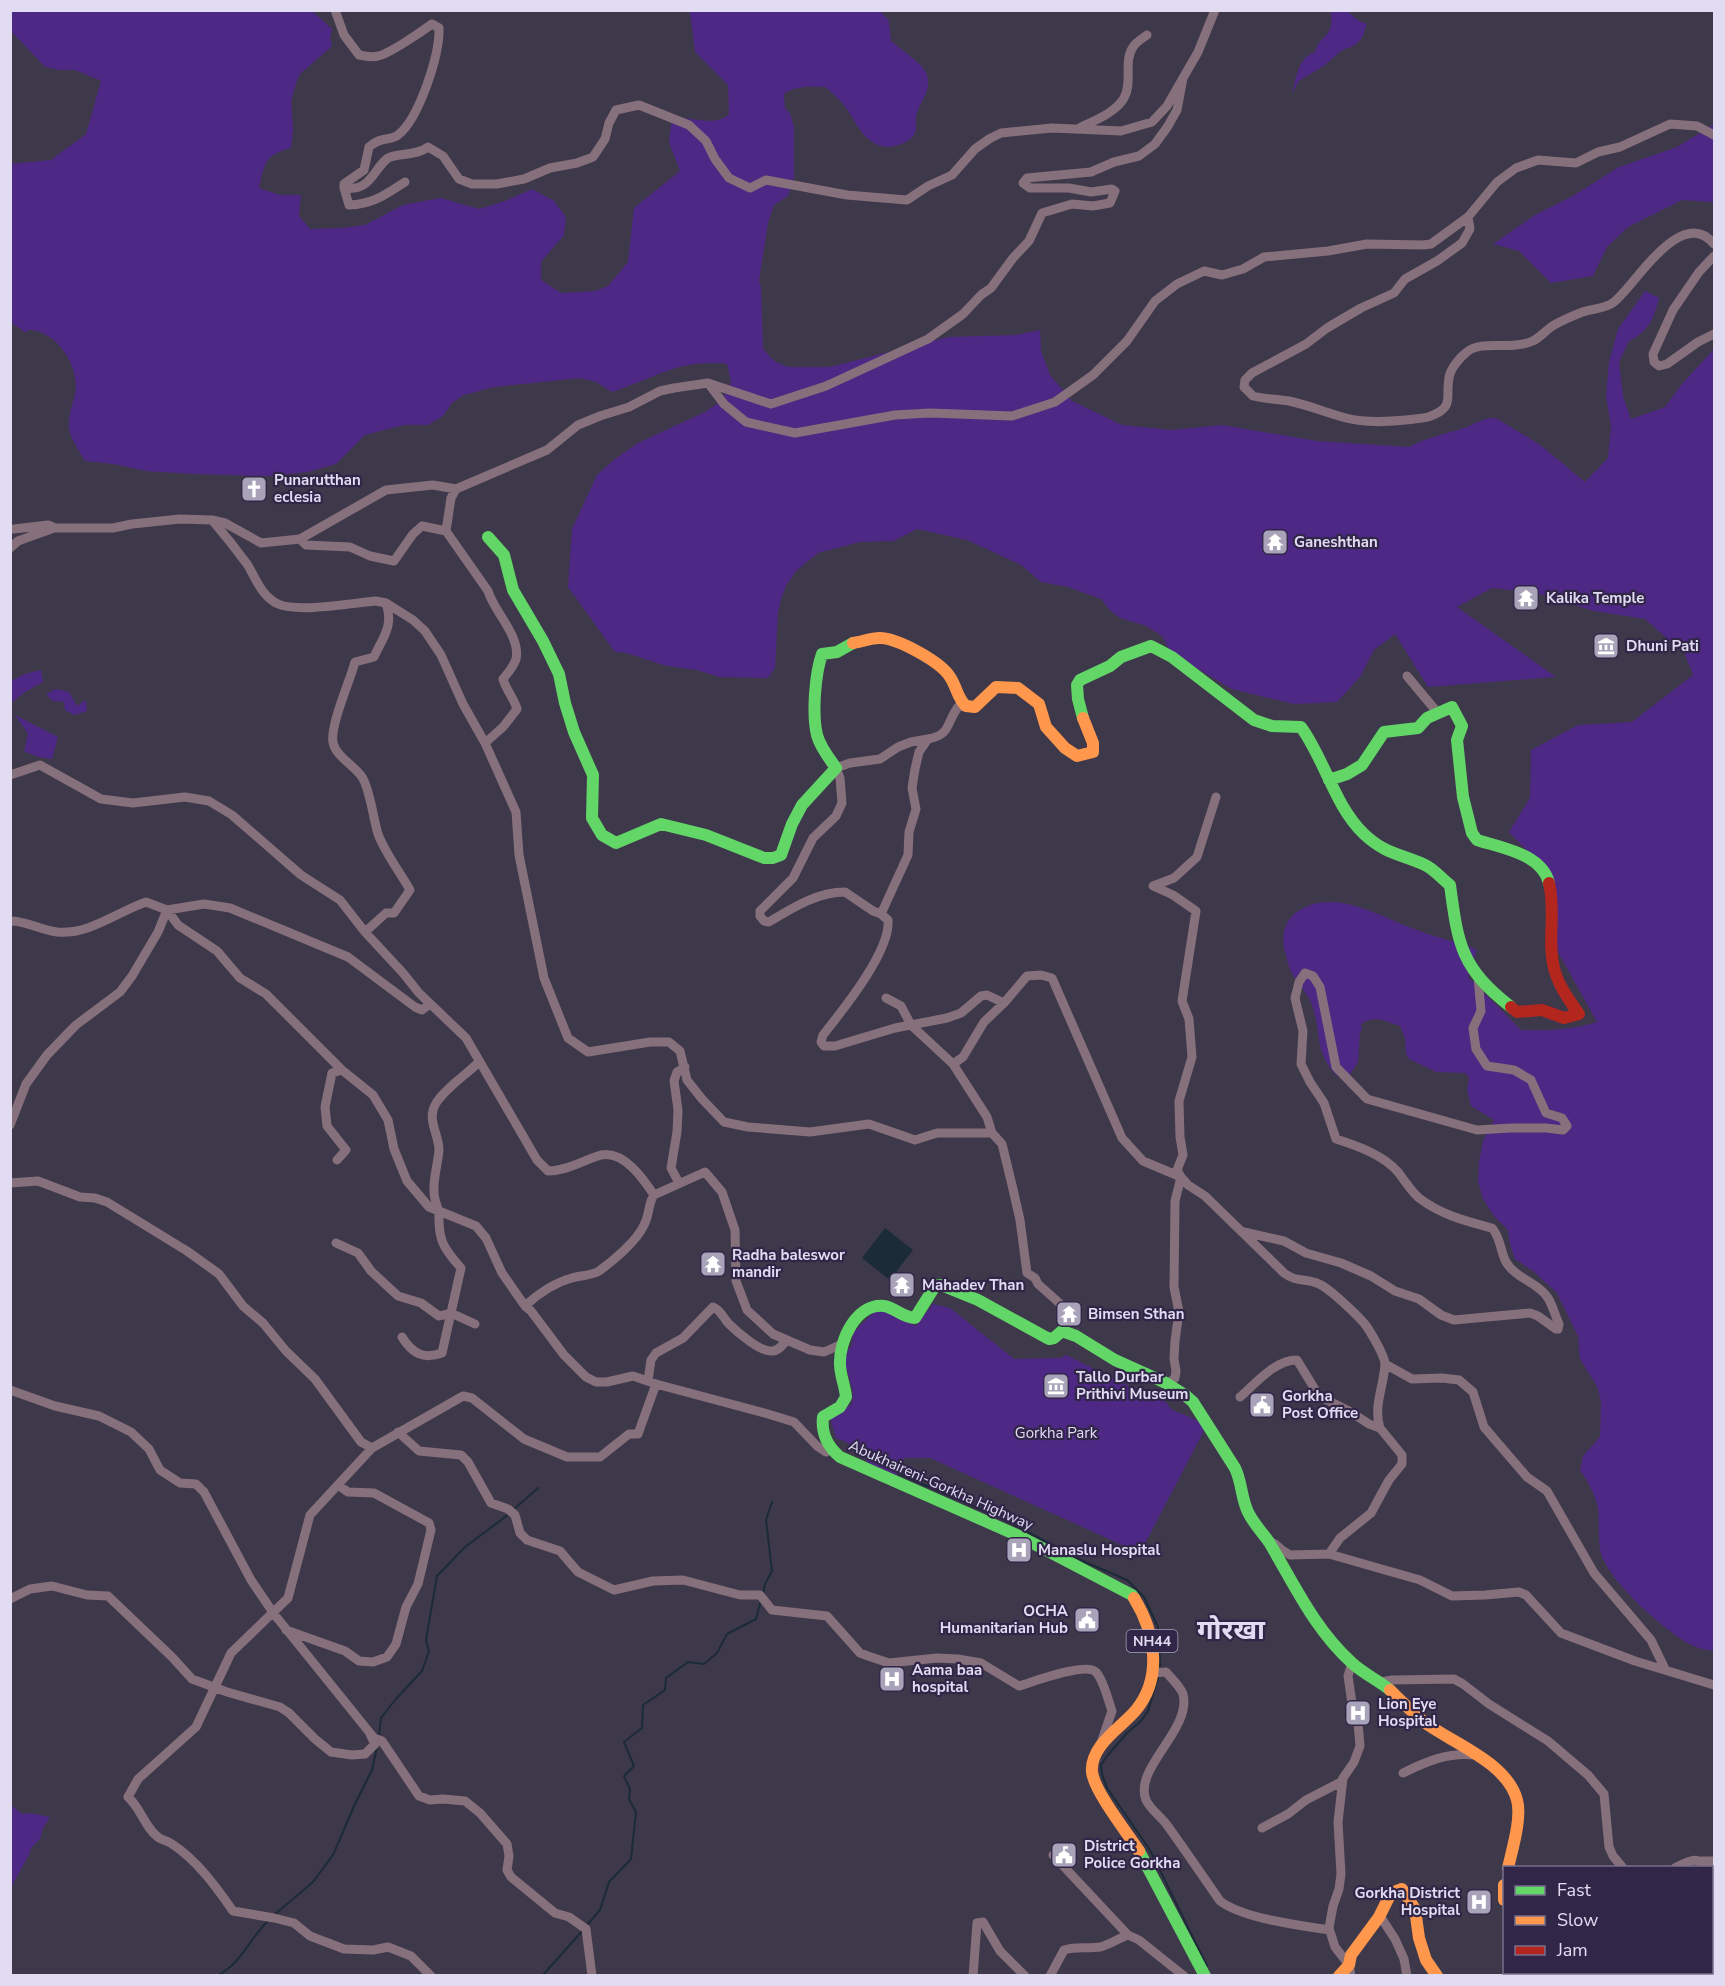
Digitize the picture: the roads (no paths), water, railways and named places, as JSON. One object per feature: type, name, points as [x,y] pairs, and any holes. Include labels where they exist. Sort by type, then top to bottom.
[{"type":"street","points":[[335,10],[344,35],[359,55],[367,57],[378,57],[389,52],[432,24],[439,28],[438,47],[413,118],[405,130],[395,138],[384,138],[369,147],[364,170],[344,184],[344,188],[349,206],[377,200],[405,182]]},
{"type":"street","points":[[344,188],[350,189],[368,181],[391,156],[413,154],[428,147],[443,156],[459,178],[472,184],[497,184],[524,179],[550,168],[577,163],[592,157],[605,139],[609,123],[616,110],[639,105],[689,125],[706,141],[715,159],[729,178],[750,188],[766,180],[847,195],[907,200],[952,175],[975,149],[1001,133],[1052,128],[1121,131],[1152,122],[1167,106],[1198,52],[1215,10]]},
{"type":"street","points":[[1076,129],[1118,106],[1126,96],[1130,54],[1133,46],[1147,34]]},
{"type":"street","points":[[10,548],[18,541],[54,528],[113,528],[180,519],[212,520],[225,523],[261,543],[300,539],[386,490],[433,485],[456,489],[547,450],[578,425],[629,407],[660,392],[708,383],[771,405],[826,386],[928,339],[963,314],[991,288],[1029,241],[1042,213],[1072,204],[1093,206],[1110,203],[1115,191],[1112,189],[1091,192],[1068,188],[1030,188],[1023,183],[1027,178],[1091,172],[1114,162],[1138,156],[1155,144],[1168,126],[1177,110],[1183,78]]},
{"type":"street","points":[[708,383],[724,404],[746,422],[795,433],[895,415],[930,413],[1012,416],[1055,402],[1093,375],[1126,341],[1155,300],[1177,284],[1204,271],[1222,275],[1243,269],[1264,257],[1328,251],[1367,244],[1423,246],[1431,244],[1468,217],[1497,182],[1516,168],[1538,160],[1576,164],[1598,152],[1620,147],[1670,124],[1697,126],[1714,135]]},
{"type":"street","points":[[1468,217],[1470,229],[1462,243],[1437,261],[1405,279],[1394,292],[1361,308],[1327,328],[1306,344],[1252,373],[1245,380],[1244,387],[1253,396],[1288,401],[1348,418],[1385,422],[1428,417],[1441,410],[1447,403],[1448,376],[1468,350],[1481,346],[1518,345],[1532,342],[1568,318],[1605,307],[1615,300],[1645,266],[1688,232],[1707,236],[1714,244]]},
{"type":"street","points":[[1714,256],[1699,272],[1673,310],[1653,354],[1654,362],[1659,366],[1667,364],[1698,342],[1714,334]]},
{"type":"street","points":[[446,531],[451,498],[456,489]]},
{"type":"street","points":[[212,520],[249,568],[258,585],[277,603],[287,607],[315,607],[376,601],[386,603],[413,620],[425,631],[441,655],[462,704],[485,743],[516,813],[519,855],[544,978],[568,1038],[588,1052],[650,1042],[669,1042],[680,1051],[687,1080],[702,1100],[724,1122],[810,1132],[869,1124],[915,1140],[938,1134],[992,1133]]},
{"type":"street","points":[[14,529],[48,525],[54,528]]},
{"type":"street","points":[[300,539],[306,545],[350,547],[370,556],[394,561],[413,534],[422,526],[446,531],[488,591],[491,601],[505,620],[516,646],[516,660],[503,679],[517,709],[485,743]]},
{"type":"street","points":[[488,537],[504,555],[513,590],[543,641],[558,674],[574,732],[593,775],[592,818],[602,835],[616,843],[661,824],[706,835],[764,858],[782,855],[801,805],[836,768],[850,763],[880,759],[898,747],[911,742],[940,737],[947,730],[958,707],[975,707],[996,687],[1018,688],[1039,704],[1046,727],[1065,748],[1077,756],[1093,752],[1093,743],[1085,726],[1078,699],[1077,685],[1080,680],[1110,666],[1121,657],[1151,646],[1172,657],[1254,720],[1272,726],[1301,727],[1311,741],[1329,780],[1348,813],[1363,832],[1386,851],[1427,866],[1450,885],[1455,928],[1460,947],[1478,977],[1492,994],[1517,1012],[1542,1010],[1564,1018],[1579,1014],[1558,983],[1553,966],[1551,885],[1543,870],[1529,859],[1477,840],[1472,833],[1459,770],[1457,740],[1462,726],[1452,707],[1427,718],[1418,728],[1384,732],[1362,765],[1347,774],[1329,780]]},
{"type":"street","points":[[365,932],[386,913],[394,913],[410,890],[379,835],[363,778],[335,749],[332,741],[338,710],[355,662],[374,657],[389,626],[390,615],[386,603]]},
{"type":"street","points":[[966,706],[956,694],[951,678],[944,669],[888,638],[878,637],[856,642],[837,652],[822,654],[817,667],[816,732],[840,778],[842,803],[836,816],[813,838],[792,878],[760,911],[760,916],[769,922],[796,905],[820,895],[845,892],[888,920],[889,929],[883,947],[849,1002],[823,1035],[821,1042],[824,1046],[835,1046],[911,1025],[947,1018],[961,1013],[981,996],[987,995],[1004,1003]]},
{"type":"street","points":[[1407,676],[1437,712]]},
{"type":"street","points":[[881,914],[908,855],[909,832],[916,809],[912,788],[915,769],[920,752],[928,740]]},
{"type":"street","points":[[10,775],[40,765],[101,799],[134,803],[185,797],[209,801],[232,815],[307,879],[340,900],[365,932],[430,1004],[466,1038],[537,1160],[548,1171],[562,1170],[604,1155],[615,1156],[638,1171],[654,1195]]},
{"type":"street","points":[[1216,797],[1197,857],[1174,878],[1153,886],[1173,895],[1196,911],[1182,1001],[1189,1019],[1192,1057],[1179,1101],[1183,1155],[1177,1170],[1188,1185],[1205,1196],[1292,1280],[1316,1283],[1329,1289],[1365,1324],[1385,1364],[1412,1379],[1459,1380],[1473,1392],[1484,1426],[1527,1477],[1547,1491],[1594,1573],[1651,1640],[1665,1669]]},
{"type":"street","points":[[10,921],[22,921],[42,929],[60,932],[91,928],[146,902],[168,910],[204,904],[230,908],[348,957],[415,1007],[422,1010],[430,1004]]},
{"type":"street","points":[[168,910],[178,925],[217,951],[240,978],[266,994],[342,1070],[374,1095],[388,1120],[394,1149],[407,1181],[429,1207],[476,1226],[486,1238],[502,1273],[525,1306],[564,1355],[586,1377],[596,1382],[606,1382],[633,1376],[794,1422],[817,1446],[826,1452],[832,1449]]},
{"type":"street","points":[[10,1125],[26,1084],[47,1055],[76,1025],[120,992],[158,932],[168,910]]},
{"type":"street","points":[[1244,1232],[1284,1241],[1306,1253],[1341,1263],[1371,1276],[1395,1291],[1419,1299],[1441,1315],[1454,1320],[1530,1313],[1558,1329],[1559,1324],[1548,1297],[1515,1274],[1506,1262],[1497,1233],[1492,1228],[1447,1215],[1418,1197],[1396,1170],[1372,1153],[1336,1139],[1324,1103],[1301,1064],[1303,1031],[1295,998],[1299,982],[1305,973],[1313,976],[1320,987],[1336,1067],[1368,1100],[1477,1131],[1511,1128],[1563,1130],[1567,1126],[1562,1118],[1546,1113],[1532,1080],[1514,1070],[1487,1066],[1476,1049],[1473,1028],[1481,1011],[1478,977]]},
{"type":"street","points":[[954,1064],[963,1057],[984,1022],[1027,976],[1041,975],[1052,978],[1122,1138],[1143,1161],[1181,1177]]},
{"type":"street","points":[[886,998],[901,1005],[911,1025],[954,1064],[987,1117],[992,1133],[1002,1144],[1020,1220],[1027,1273],[1066,1309],[1062,1330],[1119,1362],[1168,1384],[1185,1394],[1193,1402],[1240,1478],[1240,1488],[1248,1512],[1268,1541],[1296,1592],[1321,1628],[1352,1663],[1381,1682],[1424,1722],[1479,1756],[1500,1772],[1517,1800],[1516,1826],[1508,1866]]},
{"type":"street","points":[[402,1337],[418,1355],[433,1356],[442,1353],[461,1268],[444,1249],[438,1231],[438,1211],[434,1193],[439,1150],[432,1116],[434,1107],[449,1089],[479,1062]]},
{"type":"street","points":[[679,1183],[672,1168],[675,1157],[677,1121],[675,1082],[677,1072],[685,1067]]},
{"type":"street","points":[[337,1160],[346,1150],[327,1126],[325,1107],[332,1073],[342,1070]]},
{"type":"street","points":[[525,1306],[545,1289],[573,1277],[597,1273],[643,1228],[650,1213],[650,1201],[654,1195],[705,1172],[722,1192],[735,1230],[736,1281],[747,1310],[773,1334],[810,1350],[824,1352],[840,1368]]},
{"type":"street","points":[[1168,1384],[1175,1378],[1176,1371],[1174,1359],[1179,1312],[1174,1287],[1174,1201],[1181,1177]]},
{"type":"street","points":[[10,1183],[38,1181],[80,1197],[107,1202],[187,1251],[219,1274],[243,1306],[263,1323],[286,1351],[315,1378],[361,1442],[372,1448]]},
{"type":"street","points":[[336,1243],[358,1253],[371,1271],[398,1296],[421,1302],[439,1316],[451,1313],[475,1324]]},
{"type":"street","name":"Abukhaireni-Gorkha Highway","points":[[1062,1330],[1054,1338],[1049,1339],[978,1300],[938,1284],[915,1318],[908,1318],[887,1306],[872,1308],[857,1318],[842,1344],[840,1368],[846,1397],[840,1407],[823,1417],[824,1434],[832,1449],[840,1457],[1019,1536],[1127,1591],[1144,1612],[1153,1651],[1152,1673],[1143,1700],[1134,1713],[1099,1749],[1091,1766],[1091,1776],[1143,1857],[1205,1976]]},
{"type":"street","points":[[431,1976],[411,1956],[388,1947],[373,1950],[344,1949],[310,1936],[294,1923],[263,1915],[233,1911],[218,1889],[194,1863],[172,1843],[160,1838],[140,1816],[136,1804],[128,1797],[138,1779],[196,1727],[231,1653],[288,1598],[310,1515],[372,1448],[464,1396],[472,1398],[524,1439],[567,1457],[600,1457],[629,1434],[638,1434],[652,1383],[651,1360],[656,1353],[683,1338],[713,1307],[746,1339],[766,1350],[773,1352],[786,1340]]},
{"type":"street","points":[[824,1352],[842,1344]]},
{"type":"street","points":[[1240,1397],[1276,1366],[1288,1360],[1297,1360],[1319,1396],[1380,1428]]},
{"type":"street","points":[[1329,1554],[1340,1538],[1371,1514],[1389,1480],[1402,1464],[1402,1455],[1380,1428],[1377,1419],[1385,1364]]},
{"type":"street","points":[[10,1390],[55,1406],[99,1416],[131,1432],[149,1449],[160,1470],[180,1483],[196,1484],[204,1492],[251,1580],[274,1614],[375,1737],[419,1796],[430,1800],[465,1801],[480,1813],[507,1844],[509,1856],[507,1870],[511,1877],[555,1913],[569,1917],[584,1927],[592,1976]]},
{"type":"street","points":[[398,1432],[419,1450],[461,1455],[468,1462],[491,1503],[512,1512],[520,1533],[527,1540],[560,1551],[578,1572],[614,1590],[653,1581],[683,1580],[763,1599],[772,1610],[827,1616],[860,1653],[889,1663],[937,1659],[958,1659],[981,1663],[1019,1686],[1076,1670],[1095,1671],[1112,1712],[1099,1749]]},
{"type":"street","points":[[286,1630],[345,1651],[359,1660],[374,1662],[387,1657],[396,1644],[406,1607],[418,1584],[431,1530],[429,1523],[412,1516],[374,1493],[348,1492],[338,1485]]},
{"type":"street","points":[[1268,1541],[1290,1555],[1329,1554],[1420,1580],[1452,1596],[1519,1592],[1526,1595],[1561,1633],[1626,1658],[1714,1685]]},
{"type":"street","points":[[10,1599],[30,1589],[52,1586],[87,1595],[108,1596],[172,1657],[192,1680],[280,1707],[331,1752],[365,1754],[375,1744],[375,1737]]},
{"type":"street","points":[[1262,1828],[1288,1814],[1306,1800],[1341,1782],[1354,1762],[1360,1746],[1358,1723],[1353,1710],[1348,1676],[1352,1663]]},
{"type":"street","points":[[1152,1673],[1166,1672],[1183,1695],[1184,1709],[1177,1727],[1149,1774],[1145,1788],[1146,1800],[1220,1900],[1228,1907],[1267,1918],[1329,1930]]},
{"type":"street","points":[[1381,1682],[1454,1679],[1548,1741],[1588,1775],[1604,1794],[1609,1847],[1621,1866]]},
{"type":"street","points":[[1403,1773],[1425,1761],[1460,1753],[1479,1756]]},
{"type":"street","points":[[1343,1778],[1338,1822],[1340,1882],[1329,1930],[1335,1947],[1350,1970]]},
{"type":"street","points":[[1053,1856],[1128,1935],[1139,1940],[1184,1976]]},
{"type":"street","points":[[1679,1866],[1696,1859],[1704,1864],[1714,1861]]},
{"type":"street","points":[[1350,1970],[1351,1955],[1380,1916],[1391,1893],[1402,1889],[1415,1909],[1419,1938],[1426,1960],[1437,1976]]},
{"type":"street","points":[[1380,1916],[1395,1939],[1404,1959],[1407,1976]]},
{"type":"street","points":[[973,1976],[977,1923],[983,1922],[1000,1951],[1025,1976]]},
{"type":"street","points":[[1050,1976],[1064,1950],[1073,1947],[1082,1950],[1103,1946],[1128,1935]]},
{"type":"street","points":[[1339,1976],[1350,1970]]},
{"type":"water","points":[[885,1228],[913,1250],[890,1280],[862,1258]]},
{"type":"waterway","points":[[899,1474],[1005,1520],[1085,1562],[1127,1580],[1144,1597],[1158,1627],[1160,1666]]},
{"type":"waterway","points":[[513,1510],[538,1488]]},
{"type":"waterway","points":[[763,1595],[765,1584],[772,1571],[766,1520],[772,1502]]},
{"type":"waterway","points":[[379,1736],[381,1718],[422,1671],[429,1651],[426,1640],[437,1576],[465,1547],[509,1514]]},
{"type":"waterway","points":[[587,1925],[600,1910],[609,1882],[631,1859],[636,1812],[629,1799],[630,1789],[624,1776],[634,1766],[624,1742],[642,1728],[643,1705],[665,1690],[666,1678],[688,1662],[704,1664],[717,1653],[727,1634],[756,1619],[761,1600]]},
{"type":"waterway","points":[[1159,1674],[1148,1711],[1107,1756],[1101,1765],[1102,1774],[1107,1788],[1150,1850],[1207,1966]]},
{"type":"waterway","points":[[274,1915],[313,1882],[333,1855],[372,1770],[377,1747]]},
{"type":"waterway","points":[[217,1976],[234,1964],[268,1921]]},
{"type":"waterway","points":[[542,1976],[584,1929]]},
{"type":"place","name":"Punarutthan eclesia","points":[[254,489]]},
{"type":"place","name":"Ganeshthan","points":[[1275,542]]},
{"type":"place","name":"Kalika Temple","points":[[1526,598]]},
{"type":"place","name":"Dhuni Pati","points":[[1606,646]]},
{"type":"place","name":"Radha baleswor mandir","points":[[713,1264]]},
{"type":"place","name":"Mahadev Than","points":[[902,1285]]},
{"type":"place","name":"Bimsen Sthan","points":[[1069,1314]]},
{"type":"place","name":"Tallo Durbar Prithivi Museum","points":[[1056,1386]]},
{"type":"place","name":"Gorkha Post Office","points":[[1262,1405]]},
{"type":"place","name":"Manaslu Hospital","points":[[1019,1550]]},
{"type":"place","name":"OCHA Humanitarian Hub","points":[[1087,1620]]},
{"type":"place","name":"Aama baa hospital","points":[[892,1679]]},
{"type":"place","name":"Lion Eye Hospital","points":[[1358,1713]]},
{"type":"place","name":"District Police Gorkha","points":[[1064,1855]]},
{"type":"place","name":"Gorkha District Hospital","points":[[1479,1902]]},
{"type":"district","name":"गोरखा","points":[[1231,1630]]},
{"type":"park label","name":"Gorkha Park","points":[[1056,1433]]}]
